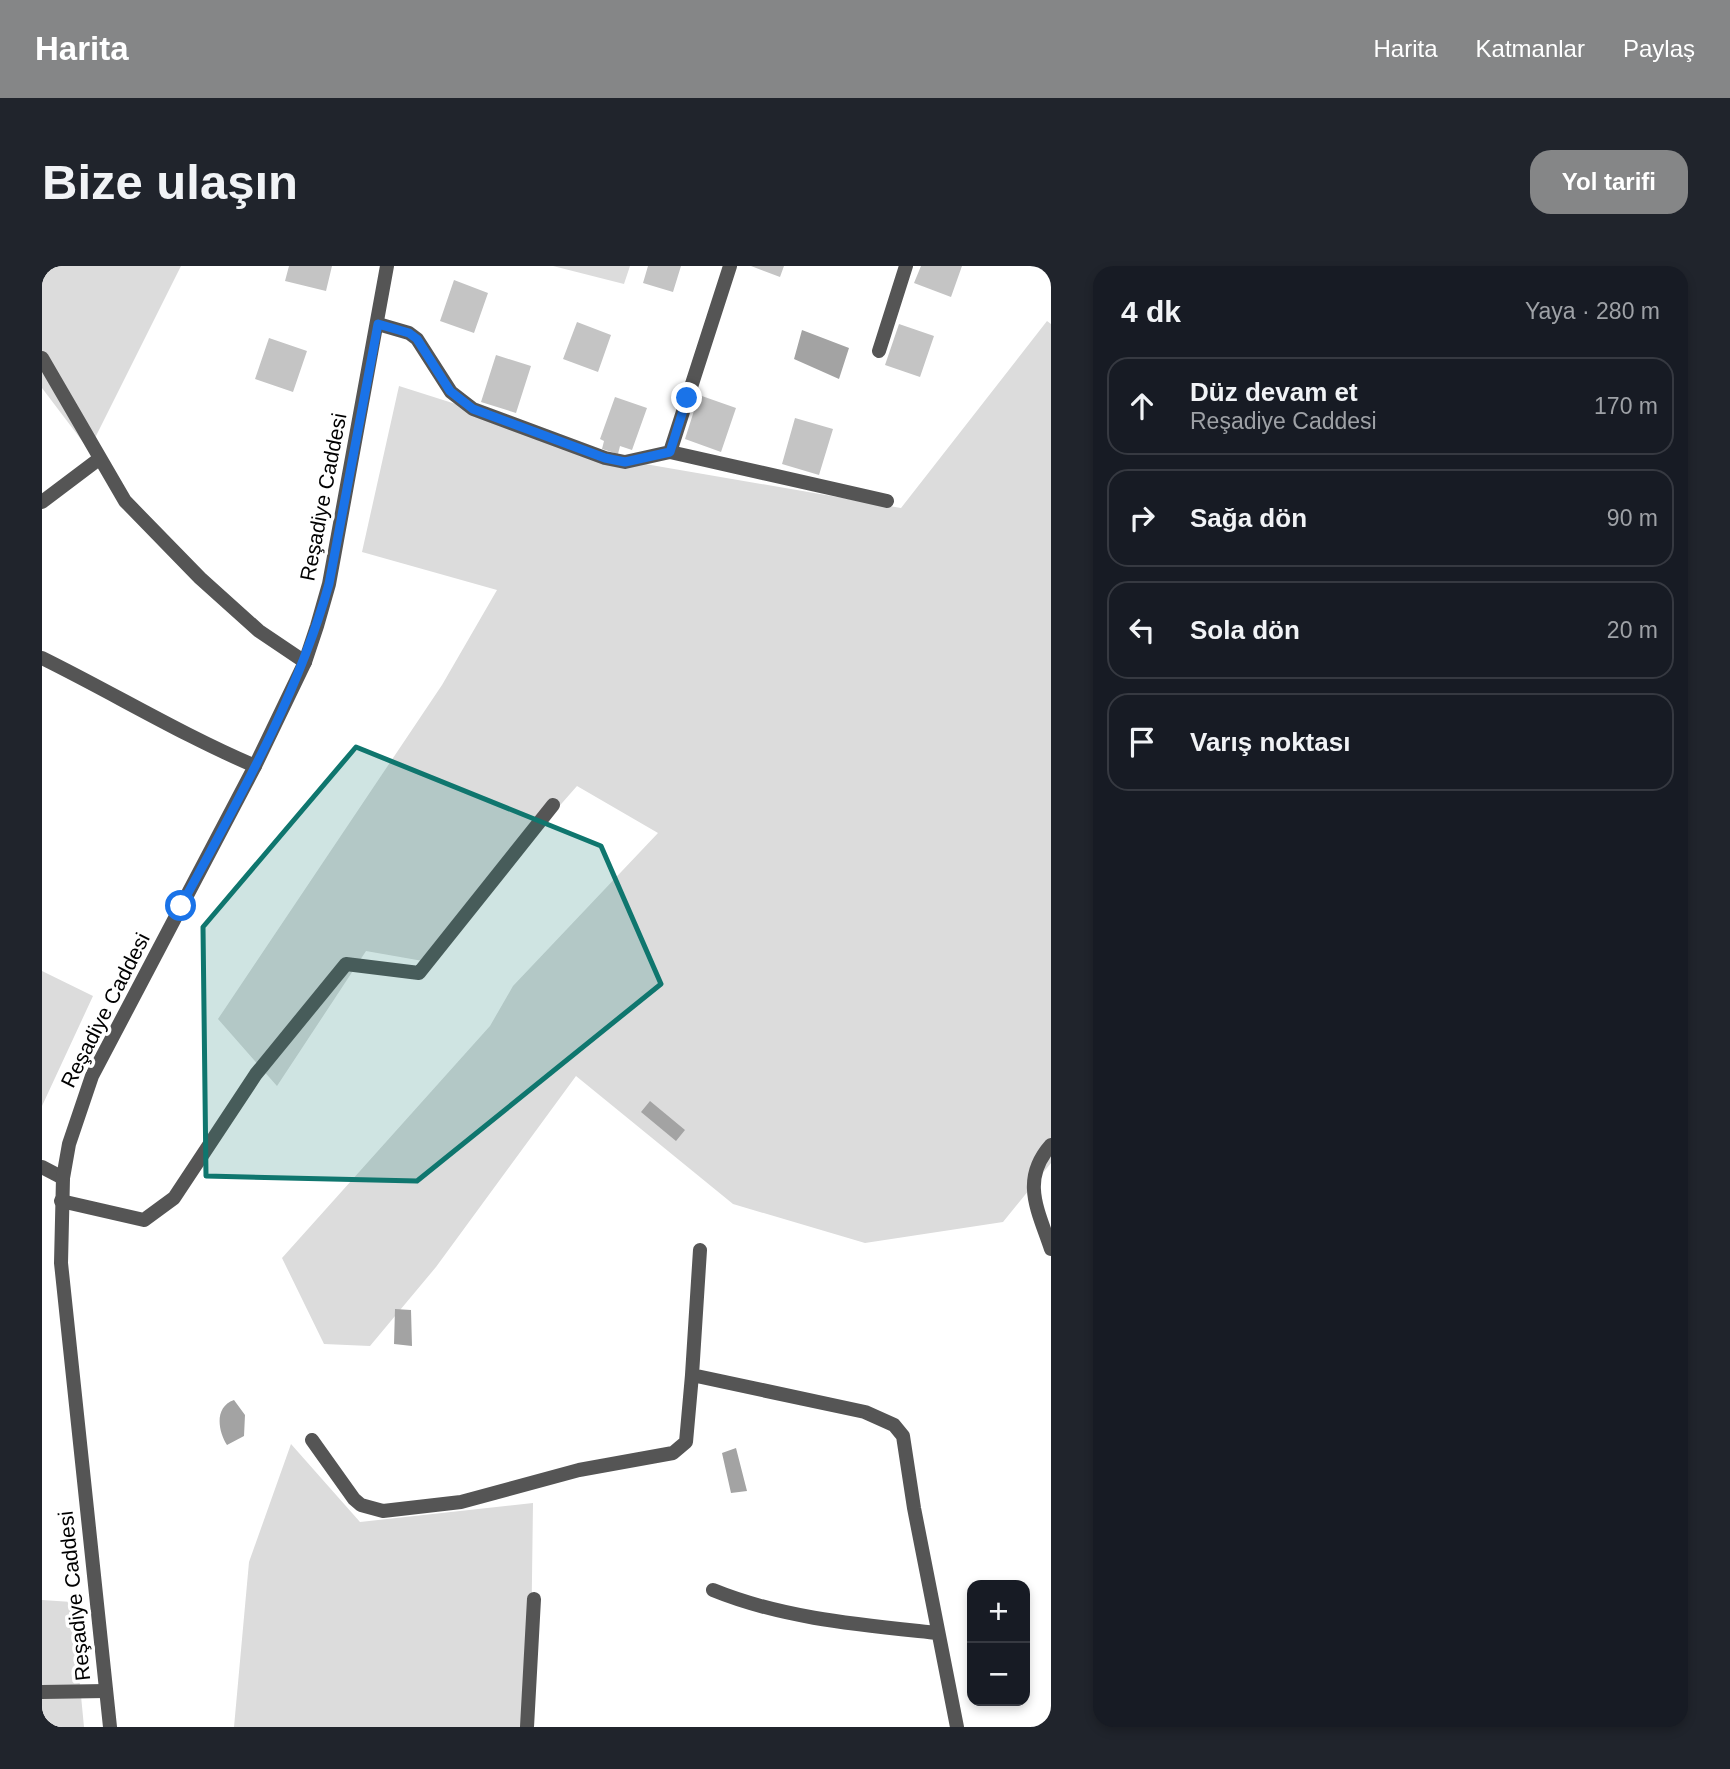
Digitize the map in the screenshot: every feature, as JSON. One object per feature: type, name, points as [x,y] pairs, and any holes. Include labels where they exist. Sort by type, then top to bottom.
[{"type":"street","name":"Reşadiye Caddesi","points":[[110,1727],[61,1263],[61,1201],[69,1144],[92,1076],[255,766],[305,662],[329,584],[387,266]]},
{"type":"street","points":[[670,452],[730,266]]},
{"type":"street","points":[[879,351],[906,266]]},
{"type":"street","points":[[378,324],[409,333],[417,339],[450,391],[473,409],[605,458],[625,462],[670,452],[887,501]]},
{"type":"street","points":[[42,358],[125,501],[200,578],[259,631],[305,662]]},
{"type":"street","points":[[42,502],[99,459]]},
{"type":"street","points":[[42,658],[120,696],[216,750],[255,766]]},
{"type":"street","points":[[61,1201],[144,1220],[174,1198],[256,1074],[346,964],[419,973],[553,805]]},
{"type":"street","points":[[1051,1144],[1033,1171],[1032,1189],[1051,1249]]},
{"type":"street","points":[[42,1167],[63,1178]]},
{"type":"street","points":[[312,1440],[340,1481],[361,1505],[383,1511],[461,1502],[579,1470],[680,1450],[686,1442],[700,1250]]},
{"type":"street","points":[[692,1376],[865,1412],[894,1424],[903,1436],[957,1727]]},
{"type":"street","points":[[713,1590],[747,1604],[835,1622],[938,1633]]},
{"type":"street","points":[[527,1727],[534,1599]]},
{"type":"street","points":[[42,1692],[106,1691]]},
{"type":"highlighted area","points":[[356,747],[601,846],[661,984],[417,1181],[206,1176],[203,927]]},
{"type":"shaded area","points":[[42,266],[181,266],[89,450],[42,388]]},
{"type":"shaded area","points":[[553,266],[630,266],[624,284]]},
{"type":"shaded area","points":[[1047,321],[1051,324],[1051,1163],[1003,1222],[865,1243],[733,1204],[576,1076],[436,1267],[370,1346],[324,1344],[282,1258],[490,1026],[513,986],[658,833],[577,786],[423,961],[366,951],[277,1086],[218,1019],[442,685],[497,590],[362,552],[399,386],[645,464],[901,508]]},
{"type":"shaded area","points":[[802,330],[849,348],[839,379],[794,359]]},
{"type":"shaded area","points":[[42,971],[93,996],[42,1106]]},
{"type":"shaded area","points":[[650,1101],[685,1130],[676,1141],[641,1112]]},
{"type":"shaded area","points":[[395,1309],[411,1310],[412,1346],[394,1344]]},
{"type":"shaded area","points":[[234,1400],[245,1415],[244,1436],[227,1445],[221,1433],[220,1420],[223,1408]]},
{"type":"shaded area","points":[[291,1444],[360,1522],[533,1503],[530,1727],[234,1727],[249,1562]]},
{"type":"shaded area","points":[[736,1448],[747,1491],[731,1493],[722,1453]]},
{"type":"shaded area","points":[[42,1600],[72,1602],[84,1727],[42,1727]]},
{"type":"building","points":[[289,266],[332,266],[326,291],[285,281]]},
{"type":"building","points":[[648,266],[681,266],[673,292],[643,283]]},
{"type":"building","points":[[751,266],[784,266],[780,277]]},
{"type":"building","points":[[921,266],[962,266],[951,297],[914,283]]},
{"type":"building","points":[[454,280],[488,293],[474,333],[440,321]]},
{"type":"building","points":[[577,322],[611,335],[598,372],[563,359]]},
{"type":"building","points":[[899,324],[934,336],[920,377],[885,365]]},
{"type":"building","points":[[269,338],[307,351],[293,392],[255,379]]},
{"type":"building","points":[[496,355],[531,366],[516,413],[481,402]]},
{"type":"building","points":[[699,395],[736,408],[721,452],[685,439]]},
{"type":"building","points":[[615,397],[647,408],[632,450],[620,446],[618,454],[602,449],[604,441],[600,439]]},
{"type":"building","points":[[795,418],[833,429],[819,475],[782,464]]},
{"type":"route","points":[[181,906],[233,810],[305,662],[329,584],[378,324],[409,333],[417,339],[442,381],[473,409],[605,458],[625,462],[670,452],[687,398]]}]
